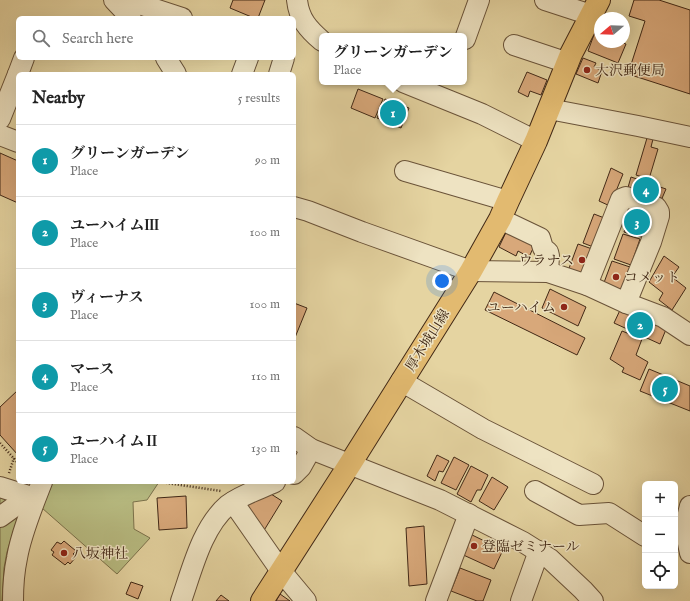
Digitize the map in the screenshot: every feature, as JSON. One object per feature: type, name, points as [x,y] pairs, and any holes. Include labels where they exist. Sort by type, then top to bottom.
[{"type":"main road","name":"厚木城山線","points":[[262,601],[471,271],[504,210],[536,141],[568,63],[595,7]]},
{"type":"street","points":[[114,0],[129,16]]},
{"type":"street","points":[[127,0],[178,11]]},
{"type":"street","points":[[467,33],[479,0]]},
{"type":"street","points":[[545,0],[595,7]]},
{"type":"street","points":[[296,16],[319,38]]},
{"type":"street","points":[[514,45],[568,63]]},
{"type":"street","points":[[19,72],[23,60]]},
{"type":"street","points":[[167,60],[175,72]]},
{"type":"street","points":[[243,72],[247,60]]},
{"type":"street","points":[[280,72],[283,60]]},
{"type":"street","points":[[0,119],[16,79]]},
{"type":"street","points":[[410,85],[482,114],[536,141]]},
{"type":"street","points":[[549,109],[690,137]]},
{"type":"street","points":[[0,135],[16,141]]},
{"type":"street","points":[[405,171],[504,210],[540,238],[543,248],[548,252],[549,256],[548,272]]},
{"type":"street","points":[[587,285],[620,200],[626,196],[656,207],[659,212],[659,216],[651,242],[626,303]]},
{"type":"street","points":[[296,208],[471,271],[548,272],[587,285],[626,303],[663,317],[690,335]]},
{"type":"street","points":[[401,381],[483,429],[594,500],[609,513],[642,530]]},
{"type":"street","points":[[296,438],[311,449],[440,500],[518,539],[539,551],[555,563],[585,597]]},
{"type":"street","points":[[296,472],[301,467],[311,449]]},
{"type":"street","points":[[4,480],[32,495]]},
{"type":"street","points":[[181,601],[201,545],[209,529],[223,510],[233,502],[271,484]]},
{"type":"street","points":[[542,491],[579,515],[594,500]]},
{"type":"street","points":[[0,517],[32,495]]},
{"type":"street","points":[[13,601],[17,557],[32,495]]},
{"type":"street","points":[[233,502],[281,571],[306,601]]},
{"type":"street","points":[[678,552],[690,553],[685,528],[690,506]]},
{"type":"street","points":[[436,601],[469,514]]},
{"type":"street","points":[[521,601],[539,551]]},
{"type":"path","points":[[0,443],[16,460]]},
{"type":"path","points":[[4,480],[14,458]]},
{"type":"path","points":[[173,484],[227,492],[233,502]]},
{"type":"green space","points":[[50,484],[158,484],[147,500],[133,502],[134,529],[150,538],[117,574],[42,508]]},
{"type":"green space","points":[[0,498],[10,501],[18,516],[7,552],[4,568],[2,601],[0,601]]},
{"type":"building","points":[[233,0],[265,0],[259,16],[249,16],[230,8]]},
{"type":"building","points":[[634,0],[659,0],[690,10],[690,94],[628,74],[645,21],[630,16]]},
{"type":"building","points":[[594,35],[594,48],[624,48],[618,63],[588,51]]},
{"type":"building","points":[[583,58],[596,63],[594,67],[602,71],[598,83],[576,74]]},
{"type":"building","points":[[527,72],[547,80],[541,95],[530,91],[528,97],[518,92]]},
{"type":"building","points":[[358,89],[383,99],[375,118],[351,108]]},
{"type":"building","points":[[385,99],[409,108],[401,128],[377,118]]},
{"type":"building","points":[[647,138],[653,139],[651,147],[658,149],[649,179],[636,175]]},
{"type":"building","points":[[0,153],[16,160],[16,202],[0,195]]},
{"type":"building","points":[[611,168],[623,174],[610,206],[599,201]]},
{"type":"building","points":[[631,177],[666,189],[660,203],[627,191]]},
{"type":"building","points":[[633,206],[650,212],[641,237],[624,232]]},
{"type":"building","points":[[594,214],[607,219],[596,248],[583,243]]},
{"type":"building","points":[[509,226],[537,240],[529,257],[518,251],[516,256],[499,247]]},
{"type":"building","points":[[623,234],[640,239],[631,265],[614,259]]},
{"type":"building","name":"ウラナス","points":[[578,244],[595,250],[585,277],[568,271]]},
{"type":"building","points":[[664,256],[679,267],[672,277],[686,288],[672,310],[659,300],[663,293],[649,282]]},
{"type":"building","name":"コメット","points":[[612,261],[630,267],[619,294],[602,288]]},
{"type":"building","name":"ユーハイム","points":[[550,289],[586,307],[578,326],[542,308]]},
{"type":"building","points":[[494,292],[585,338],[577,355],[485,310]]},
{"type":"building","points":[[296,304],[307,308],[296,335]]},
{"type":"building","points":[[621,308],[667,327],[660,344],[614,323]]},
{"type":"building","points":[[622,331],[642,339],[636,355],[648,362],[640,380],[622,372],[624,368],[610,359]]},
{"type":"building","points":[[649,369],[690,386],[690,411],[640,391]]},
{"type":"building","points":[[16,392],[16,453],[0,435],[0,407]]},
{"type":"building","points":[[437,455],[449,461],[443,472],[439,471],[435,481],[427,476]]},
{"type":"building","points":[[454,457],[469,465],[456,490],[441,483]]},
{"type":"building","points":[[471,466],[488,475],[481,490],[477,490],[471,502],[457,494]]},
{"type":"building","points":[[492,477],[508,487],[494,510],[479,501]]},
{"type":"building","points":[[271,494],[282,501],[263,532],[244,505]]},
{"type":"building","points":[[186,496],[187,528],[159,530],[157,498]]},
{"type":"building","points":[[424,526],[427,584],[409,586],[406,528]]},
{"type":"building","points":[[468,533],[503,550],[494,569],[459,553]]},
{"type":"building","name":"八坂神社","points":[[64,541],[76,551],[73,554],[76,557],[70,564],[68,562],[65,565],[52,555],[54,552],[51,550],[57,542],[61,544]]},
{"type":"building","points":[[460,568],[491,580],[483,601],[477,601],[451,591]]},
{"type":"building","points":[[131,582],[143,586],[138,599],[126,594]]},
{"type":"building","points":[[280,594],[290,601],[276,601]]},
{"type":"building","points":[[221,595],[229,601],[216,601]]},
{"type":"place","name":"大沢郵便局","points":[[587,70]]},
{"type":"place","name":"グリーンガーデン","points":[[393,113]]},
{"type":"place","name":"マース","points":[[646,190]]},
{"type":"place","name":"ヴィーナス","points":[[637,222]]},
{"type":"place","name":"ウラナス","points":[[582,260]]},
{"type":"place","name":"コメット","points":[[616,277]]},
{"type":"place","name":"ユーハイム","points":[[564,307]]},
{"type":"place","name":"ユーハイムⅢ","points":[[640,325]]},
{"type":"place","name":"ユーハイムⅡ","points":[[665,389]]},
{"type":"place","name":"登臨ゼミナール","points":[[474,546]]},
{"type":"place","name":"八坂神社","points":[[64,553]]}]
